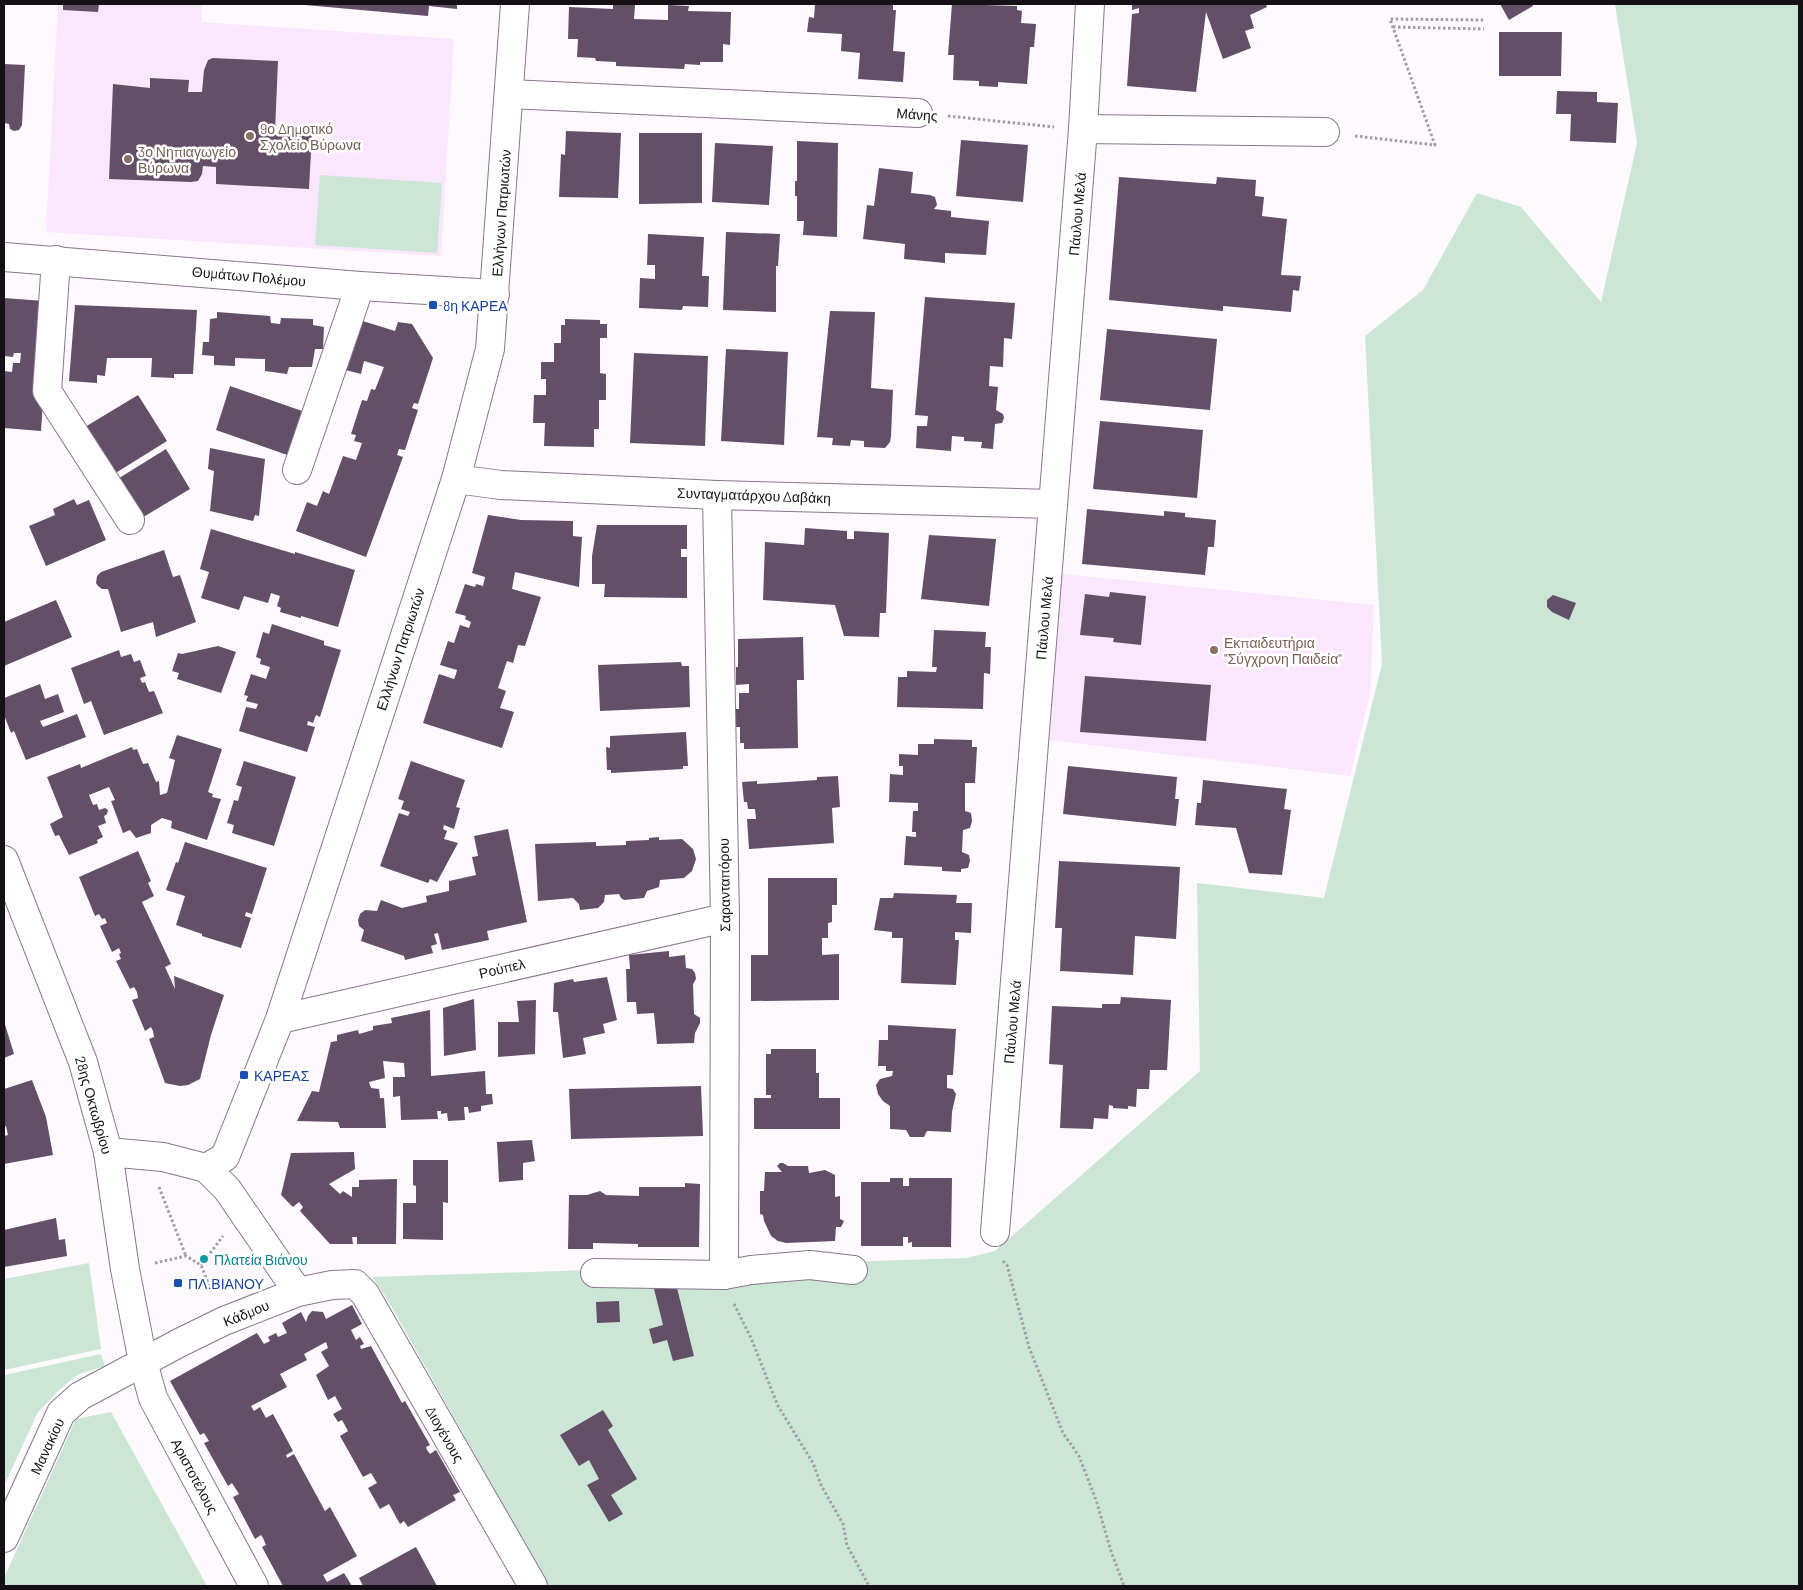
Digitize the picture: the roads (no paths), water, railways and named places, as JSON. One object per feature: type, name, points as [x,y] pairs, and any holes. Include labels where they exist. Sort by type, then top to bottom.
[{"type":"street","name":"Ελλήνων Πατριωτών","points":[[206,1168],[225,1157],[280,1019],[456,479],[490,349],[515,4]]},
{"type":"street","name":"Πάυλου Μελά","points":[[995,1232],[1083,130],[1090,4]]},
{"type":"street","name":"Μάνης","points":[[509,94],[918,113]]},
{"type":"street","points":[[1083,130],[1325,132]]},
{"type":"street","name":"Θυµάτων Πολέµου","points":[[4,257],[360,286],[495,294]]},
{"type":"street","points":[[56,260],[47,391],[130,520]]},
{"type":"street","points":[[297,470],[360,286]]},
{"type":"street","name":"Συνταγματάρχου Δαβάκη","points":[[456,479],[501,485],[717,495],[1053,504]]},
{"type":"street","name":"Σαρανταπόρου","points":[[717,495],[725,918],[724,1275]]},
{"type":"street","name":"28ης Οκτωβρίου","points":[[4,860],[83,1062],[108,1152],[125,1269],[143,1362]]},
{"type":"street","name":"Ρούπελ","points":[[280,1019],[725,918]]},
{"type":"street","points":[[108,1152],[163,1157],[206,1168],[227,1188],[298,1292]]},
{"type":"street","points":[[595,1273],[724,1275],[752,1270],[810,1265],[853,1270]]},
{"type":"street","name":"Κάδμου","points":[[143,1362],[224,1321],[298,1292],[332,1285],[355,1284]]},
{"type":"street","name":"Διογένους","points":[[355,1284],[365,1294],[533,1586]]},
{"type":"street","name":"Μανακίου","points":[[4,1538],[61,1413],[80,1396],[143,1362]]},
{"type":"street","name":"Αριστοτέλους","points":[[143,1362],[153,1398],[254,1586]]},
{"type":"place","name":"9ο Δημοτικό Σχολείο Βύρωνα","points":[[250,136]]},
{"type":"place","name":"3ο Νηπιαγωγείο Βύρωνα","points":[[128,159]]},
{"type":"place","name":"8η ΚΑΡΕΑ","points":[[433,305]]},
{"type":"place","name":"Εκπαιδευτήρια \"Σύγχρονη Παιδεία\"","points":[[1214,650]]},
{"type":"place","name":"ΚΑΡΕΑΣ","points":[[244,1075]]},
{"type":"place","name":"Πλατεία Βιάνου","points":[[204,1259]]},
{"type":"place","name":"ΠΛ.ΒΙΑΝΟΥ","points":[[178,1283]]}]
